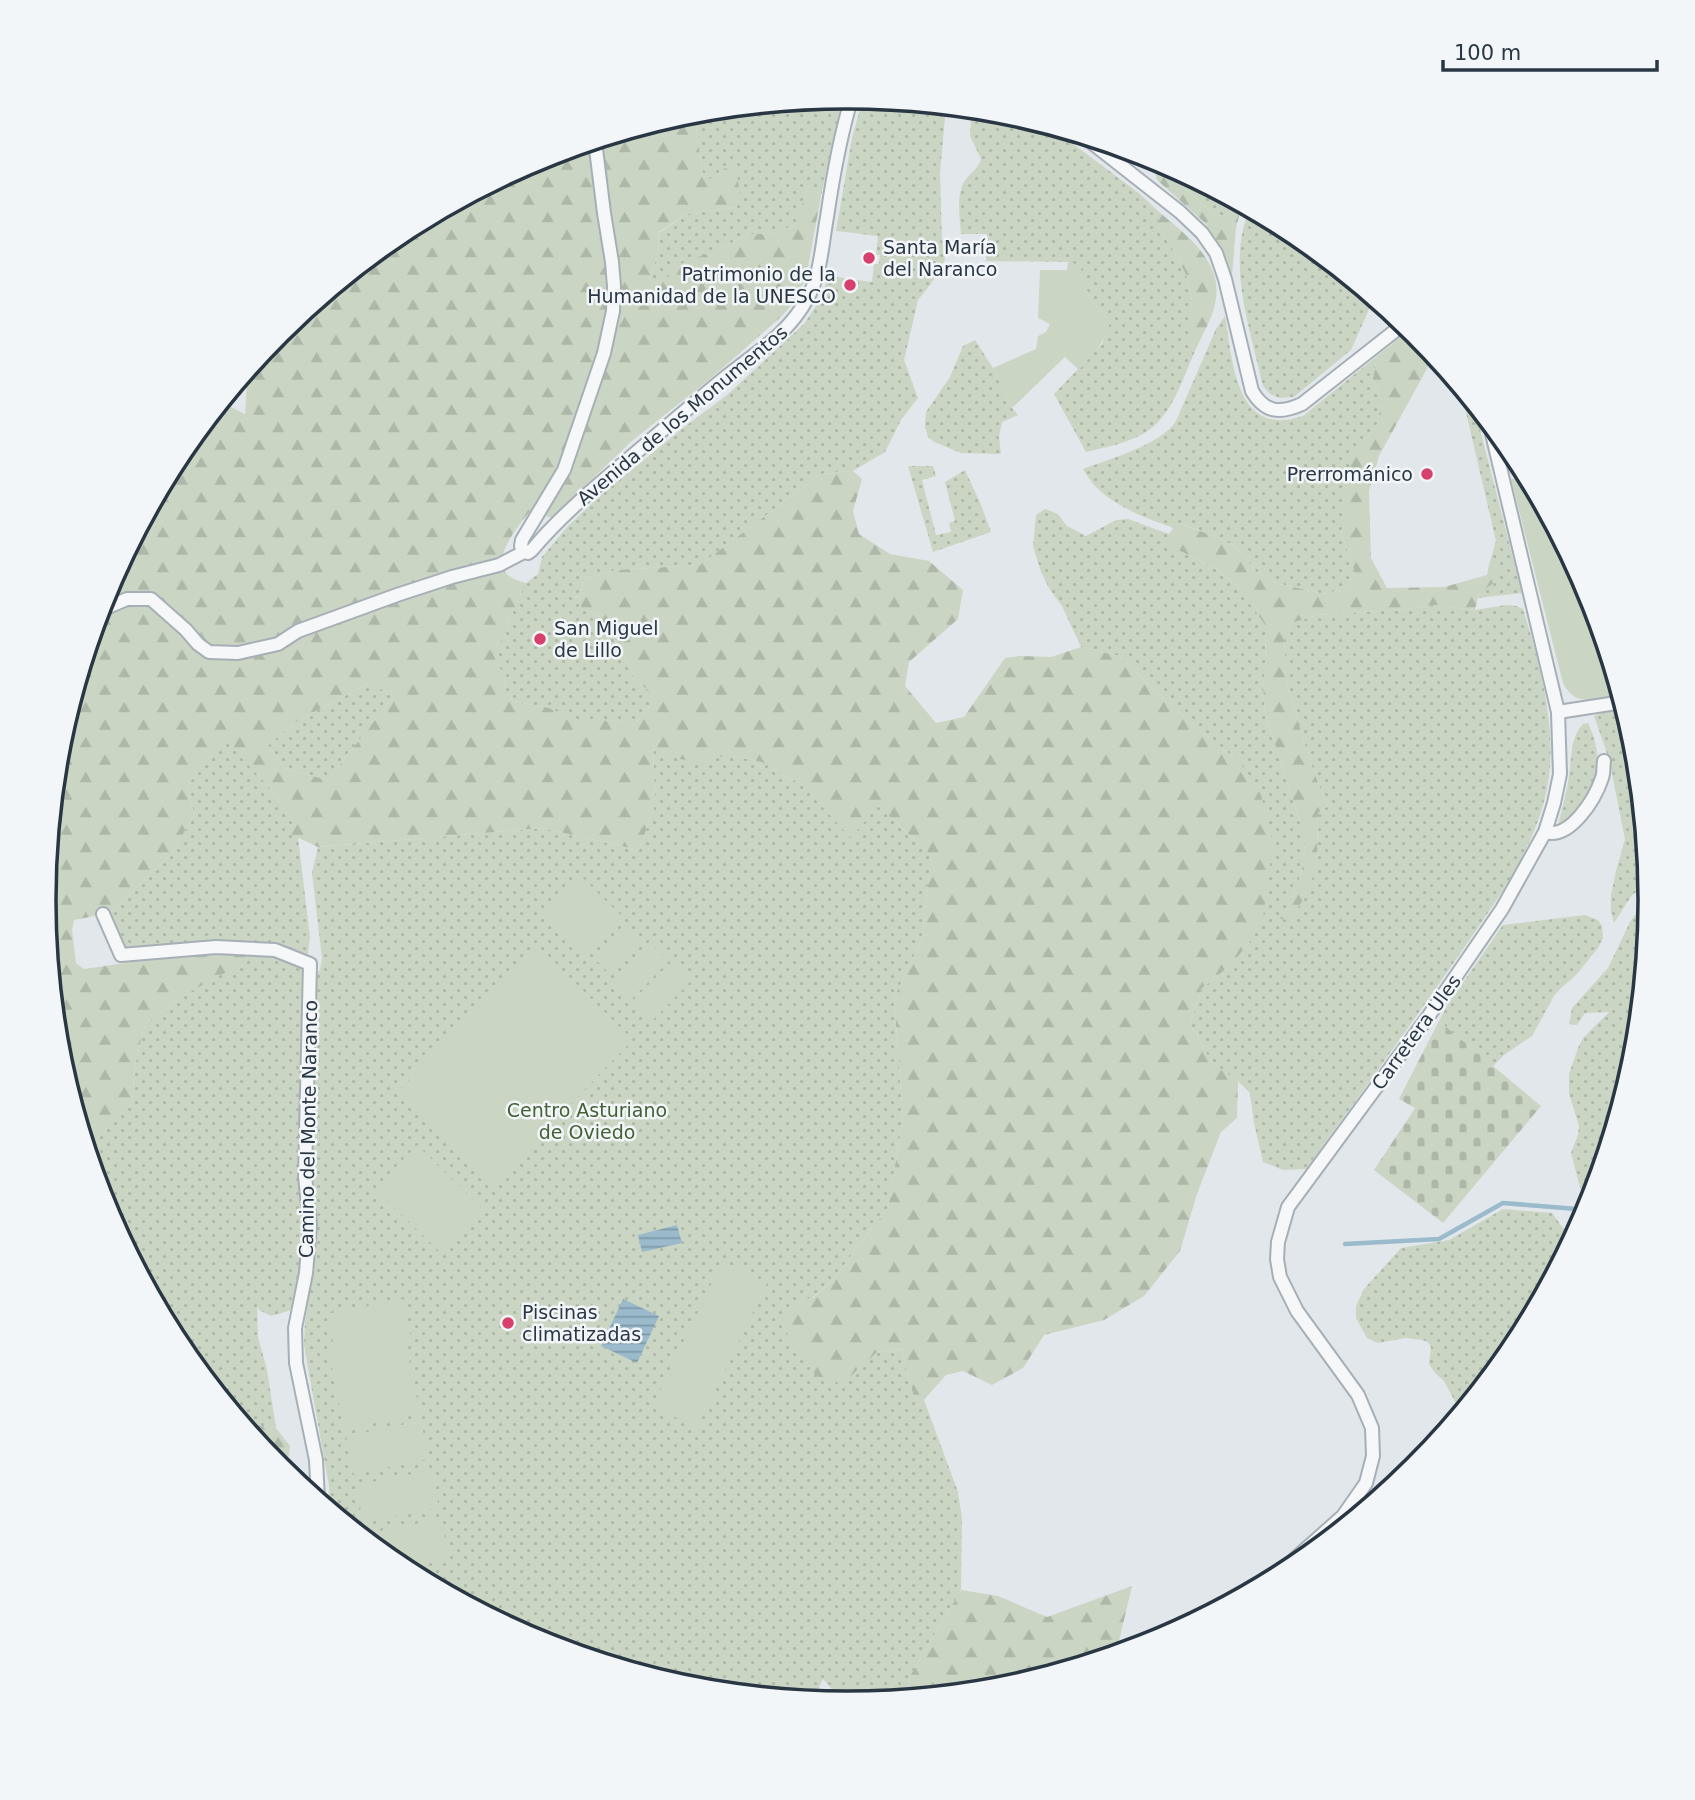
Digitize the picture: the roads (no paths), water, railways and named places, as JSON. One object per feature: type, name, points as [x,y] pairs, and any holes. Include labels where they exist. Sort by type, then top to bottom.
[{"type":"street","name":"Avenida de los Monumentos","points":[[113,605],[128,599],[150,599],[209,652],[238,653],[278,644],[298,631],[397,595],[499,565],[524,552],[528,553],[599,484],[772,341],[800,312],[816,277],[835,164],[849,109]]},
{"type":"street","points":[[524,552],[522,540],[564,470],[604,353],[613,311],[612,262],[597,150]]},
{"type":"street","points":[[1103,151],[1180,212],[1202,233],[1216,253],[1225,279],[1252,391],[1258,402],[1279,411],[1302,404],[1396,330]]},
{"type":"street","name":"Carretera Ules","points":[[1336,1522],[1366,1483],[1373,1456],[1372,1428],[1358,1395],[1297,1311],[1280,1277],[1278,1242],[1282,1224],[1289,1207],[1428,1017],[1502,909],[1545,832],[1560,774],[1558,712],[1495,445]]},
{"type":"street","points":[[1558,712],[1614,703]]},
{"type":"street","points":[[1545,832],[1552,835],[1562,832],[1579,819],[1603,776],[1604,761]]},
{"type":"street","name":"Camino del Monte Naranco","points":[[103,914],[121,955],[216,947],[275,950],[310,964],[305,1176],[310,1225],[306,1273],[295,1328],[296,1363],[316,1460],[317,1487]]},
{"type":"water","points":[[677,1225],[682,1243],[642,1252],[638,1235]]},
{"type":"water","points":[[623,1299],[659,1316],[637,1363],[601,1346]]},
{"type":"waterway","points":[[1345,1244],[1439,1239],[1503,1203],[1576,1209]]},
{"type":"place","name":"Santa María del Naranco","points":[[869,258]]},
{"type":"place","name":"Patrimonio de la Humanidad de la UNESCO","points":[[850,285]]},
{"type":"place","name":"Prerrománico","points":[[1427,474]]},
{"type":"place","name":"San Miguel de Lillo","points":[[540,639]]},
{"type":"place","name":"Piscinas climatizadas","points":[[508,1323]]},
{"type":"park label","name":"Centro Asturiano de Oviedo","points":[[587,1121]]}]
